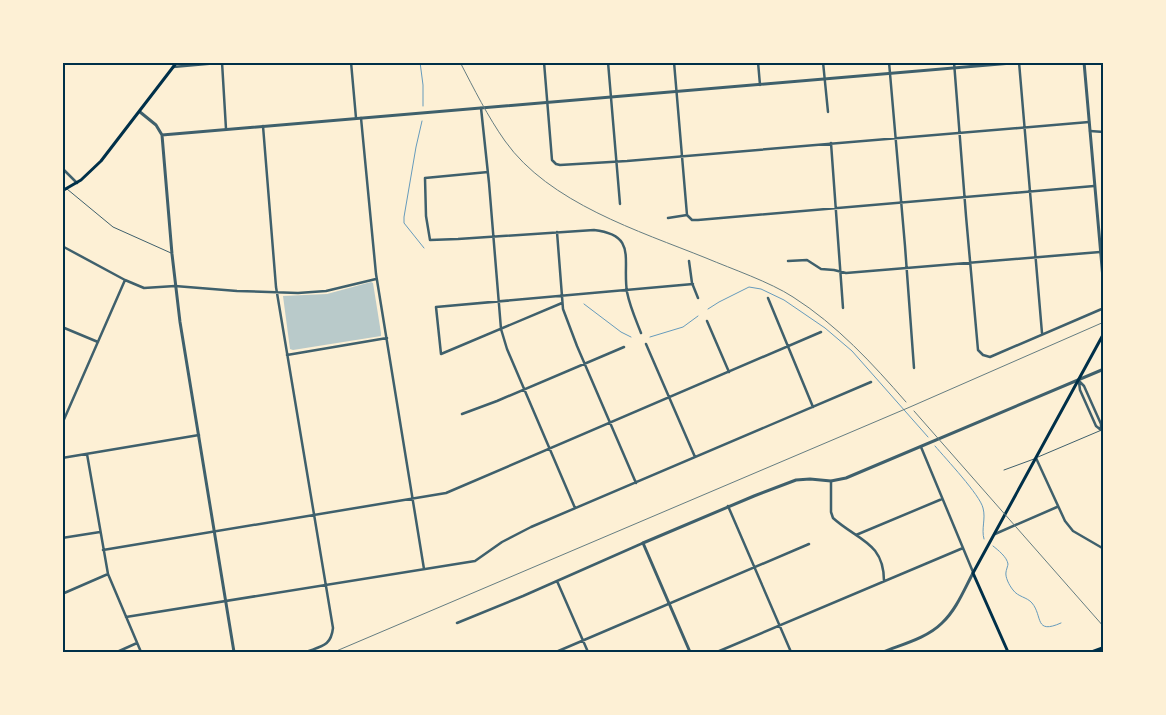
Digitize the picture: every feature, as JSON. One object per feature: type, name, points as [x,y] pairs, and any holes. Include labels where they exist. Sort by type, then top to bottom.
[{"type":"highway","points":[[1093,652],[1104,648]]},
{"type":"main road","points":[[62,191],[77,183],[101,161],[176,62]]},
{"type":"main road","points":[[1008,652],[973,573],[1104,333]]},
{"type":"street","points":[[173,67],[229,62]]},
{"type":"street","points":[[352,62],[356,118]]},
{"type":"street","points":[[544,62],[552,160],[560,165],[1089,122]]},
{"type":"street","points":[[608,62],[620,204]]},
{"type":"street","points":[[674,62],[687,215],[692,220],[1094,186]]},
{"type":"street","points":[[758,62],[760,85]]},
{"type":"street","points":[[824,62],[828,112]]},
{"type":"street","points":[[889,62],[914,368]]},
{"type":"street","points":[[954,62],[977,346],[983,355],[990,357],[1042,333],[1104,308]]},
{"type":"street","points":[[162,135],[1024,62]]},
{"type":"street","points":[[1084,62],[1104,290]]},
{"type":"street","points":[[222,63],[226,129]]},
{"type":"street","points":[[1019,63],[1042,333]]},
{"type":"street","points":[[480,108],[488,172],[501,329],[507,349],[575,508]]},
{"type":"street","points":[[140,112],[156,125],[162,135],[175,286],[234,652]]},
{"type":"street","points":[[361,118],[377,279],[424,569]]},
{"type":"street","points":[[263,126],[278,293],[333,628],[330,641],[306,652]]},
{"type":"street","points":[[1090,131],[1104,132]]},
{"type":"street","points":[[831,143],[843,308]]},
{"type":"street","points":[[62,168],[77,183]]},
{"type":"street","points":[[488,172],[425,178],[426,216],[430,240],[594,230],[613,234],[620,239],[625,248],[627,290],[641,333]]},
{"type":"street","points":[[668,218],[687,215]]},
{"type":"street","points":[[557,232],[562,303],[569,325],[636,483]]},
{"type":"street","points":[[62,246],[125,280],[144,288],[175,286],[278,293],[326,291],[377,279]]},
{"type":"street","points":[[788,261],[808,260],[821,269],[846,273],[1100,252]]},
{"type":"street","points":[[689,261],[693,284],[698,298]]},
{"type":"street","points":[[62,424],[125,280]]},
{"type":"street","points":[[562,303],[441,354],[436,307],[693,284]]},
{"type":"street","points":[[768,298],[813,407]]},
{"type":"street","points":[[707,321],[728,372]]},
{"type":"street","points":[[62,327],[98,342]]},
{"type":"street","points":[[103,550],[314,516],[451,491],[820,332]]},
{"type":"street","points":[[287,355],[387,338]]},
{"type":"street","points":[[646,344],[695,457]]},
{"type":"street","points":[[462,414],[624,347]]},
{"type":"street","points":[[457,623],[728,506],[796,480],[810,479],[830,482],[854,475],[1104,369]]},
{"type":"street","points":[[1078,380],[1084,386],[1102,429]]},
{"type":"street","points":[[126,618],[479,559],[512,536],[871,382]]},
{"type":"street","points":[[62,409],[68,412]]},
{"type":"street","points":[[62,458],[198,435]]},
{"type":"street","points":[[883,652],[924,635],[941,624],[949,615],[973,573],[921,447]]},
{"type":"street","points":[[87,454],[108,574],[141,652]]},
{"type":"street","points":[[1036,458],[1064,521],[1073,531],[1104,549]]},
{"type":"street","points":[[830,482],[831,515],[877,552],[883,564],[884,582]]},
{"type":"street","points":[[856,535],[942,498]]},
{"type":"street","points":[[728,506],[791,652]]},
{"type":"street","points":[[995,534],[1058,507]]},
{"type":"street","points":[[62,538],[100,532]]},
{"type":"street","points":[[643,543],[690,652]]},
{"type":"street","points":[[556,652],[809,544]]},
{"type":"street","points":[[717,652],[963,548]]},
{"type":"street","points":[[62,594],[108,574]]},
{"type":"street","points":[[557,581],[588,652]]},
{"type":"street","points":[[116,652],[137,643]]},
{"type":"lane","points":[[67,189],[113,227],[172,254]]},
{"type":"lane","points":[[1004,470],[1102,429]]},
{"type":"shaded area","points":[[373,283],[381,336],[290,349],[283,296],[327,294]]},
{"type":"waterway","points":[[420,62],[423,106]]},
{"type":"waterway","points":[[422,121],[404,223],[424,248]]},
{"type":"waterway","points":[[708,309],[749,287],[761,289],[784,300],[825,328],[852,351],[928,437]]},
{"type":"waterway","points":[[584,304],[621,332],[631,337]]},
{"type":"waterway","points":[[650,337],[683,327],[698,316]]},
{"type":"waterway","points":[[935,446],[981,502],[984,512],[984,539]]},
{"type":"waterway","points":[[993,546],[1007,561],[1006,574],[1010,586],[1020,596],[1032,603],[1040,622],[1047,627],[1061,623]]},
{"type":"railway","points":[[460,62],[487,113],[505,141],[524,163],[546,182],[597,213],[784,291],[839,332],[867,359],[906,402]]},
{"type":"railway","points":[[334,652],[910,407],[1104,322]]},
{"type":"railway","points":[[914,411],[1104,627]]}]
